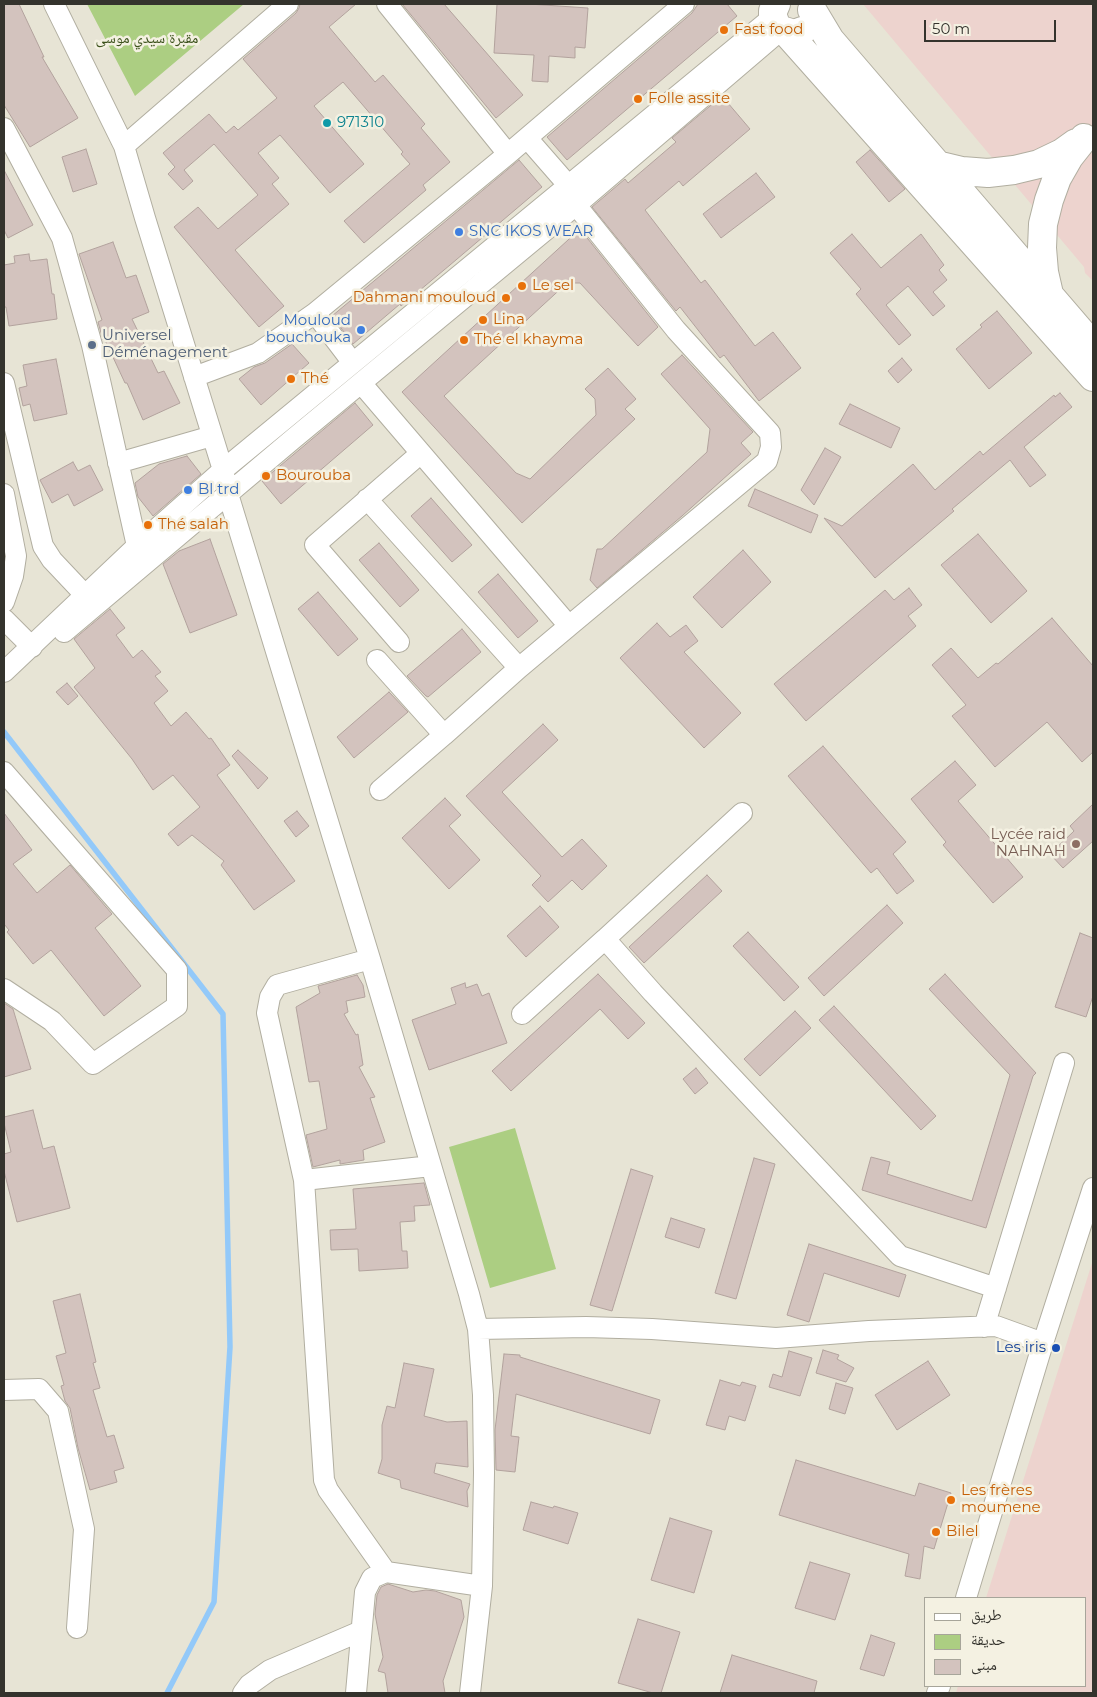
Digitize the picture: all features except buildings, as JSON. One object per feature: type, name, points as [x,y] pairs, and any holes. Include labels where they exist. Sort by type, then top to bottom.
[{"type":"highway","points":[[776,16],[794,34],[806,29],[810,24],[810,7]]},
{"type":"highway","points":[[810,7],[830,40],[1093,346]]},
{"type":"highway","points":[[776,16],[1093,377]]},
{"type":"highway","points":[[937,165],[962,171],[988,173],[1014,170],[1039,164],[1062,153],[1084,138],[1069,157],[1057,178],[1043,224],[1044,272],[1049,295]]},
{"type":"street","points":[[54,4],[124,146],[370,959],[478,1329],[483,1395],[484,1493],[482,1586],[470,1693]]},
{"type":"street","points":[[124,146],[288,4]]},
{"type":"street","points":[[387,4],[508,154]]},
{"type":"street","points":[[194,377],[258,353],[315,313],[508,154],[684,4]]},
{"type":"street","points":[[4,672],[137,546],[223,470],[776,16]]},
{"type":"street","points":[[27,652],[51,643],[576,205],[776,16]]},
{"type":"street","points":[[4,128],[62,238],[92,345],[137,546]]},
{"type":"street","points":[[380,790],[519,668],[766,461],[771,447],[770,433],[676,330],[576,205],[568,185],[527,138]]},
{"type":"street","points":[[315,313],[353,363]]},
{"type":"street","points":[[4,383],[43,546],[52,560],[85,595]]},
{"type":"street","points":[[361,383],[569,626]]},
{"type":"street","points":[[118,463],[212,436]]},
{"type":"street","points":[[399,642],[315,545],[421,453]]},
{"type":"street","points":[[4,494],[16,556],[13,576],[4,602]]},
{"type":"street","points":[[367,499],[519,668]]},
{"type":"street","points":[[4,619],[27,652]]},
{"type":"street","points":[[377,660],[444,735]]},
{"type":"street","points":[[4,772],[178,970],[177,1006],[93,1064],[52,1021],[4,989]]},
{"type":"street","points":[[522,1014],[742,813]]},
{"type":"street","points":[[605,939],[653,993],[900,1256],[996,1288]]},
{"type":"street","points":[[370,959],[277,985],[270,997],[267,1013],[304,1180],[324,1480],[328,1490],[386,1572]]},
{"type":"street","points":[[984,1327],[1064,1063]]},
{"type":"street","points":[[304,1180],[431,1166]]},
{"type":"street","points":[[966,1597],[1043,1343],[1093,1188]]},
{"type":"street","points":[[478,1329],[596,1327],[776,1338],[869,1331],[996,1326],[1043,1343]]},
{"type":"street","points":[[4,1390],[39,1389],[58,1411],[84,1528],[77,1628]]},
{"type":"street","points":[[356,1693],[365,1592],[372,1578],[386,1572],[482,1586]]},
{"type":"street","points":[[243,1693],[249,1685],[270,1670],[361,1631]]},
{"type":"shaded area","points":[[863,4],[1093,4],[1093,281],[1085,273],[1084,267]]},
{"type":"shaded area","points":[[1093,1260],[1093,1693],[956,1693],[958,1687],[1087,1687],[1087,1597],[986,1597]]},
{"type":"green space","name":"مقبرة سيدي موسى","points":[[87,4],[244,4],[135,96]]},
{"type":"green space","points":[[515,1128],[556,1269],[490,1288],[449,1147]]},
{"type":"waterway","points":[[4,732],[223,1014],[230,1347],[214,1602],[167,1693]]},
{"type":"place","name":"Fast food","points":[[724,30]]},
{"type":"place","name":"Folle assite","points":[[638,99]]},
{"type":"place","name":"971310","points":[[327,123]]},
{"type":"place","name":"SNC IKOS WEAR","points":[[459,232]]},
{"type":"place","name":"Le sel","points":[[522,286]]},
{"type":"place","name":"Dahmani mouloud","points":[[506,298]]},
{"type":"place","name":"Lina","points":[[483,320]]},
{"type":"place","name":"Mouloud bouchouka","points":[[361,330]]},
{"type":"place","name":"Thé el khayma","points":[[464,340]]},
{"type":"place","name":"Universel Déménagement","points":[[92,345]]},
{"type":"place","name":"Thé","points":[[291,379]]},
{"type":"place","name":"Bourouba","points":[[266,476]]},
{"type":"place","name":"Bl trd","points":[[188,490]]},
{"type":"place","name":"Thé salah","points":[[148,525]]},
{"type":"place","name":"Lycée raid NAHNAH","points":[[1076,844]]},
{"type":"place","name":"Les iris","points":[[1056,1348]]},
{"type":"place","name":"Les frères moumene","points":[[951,1500]]},
{"type":"place","name":"Bilel","points":[[936,1532]]}]
